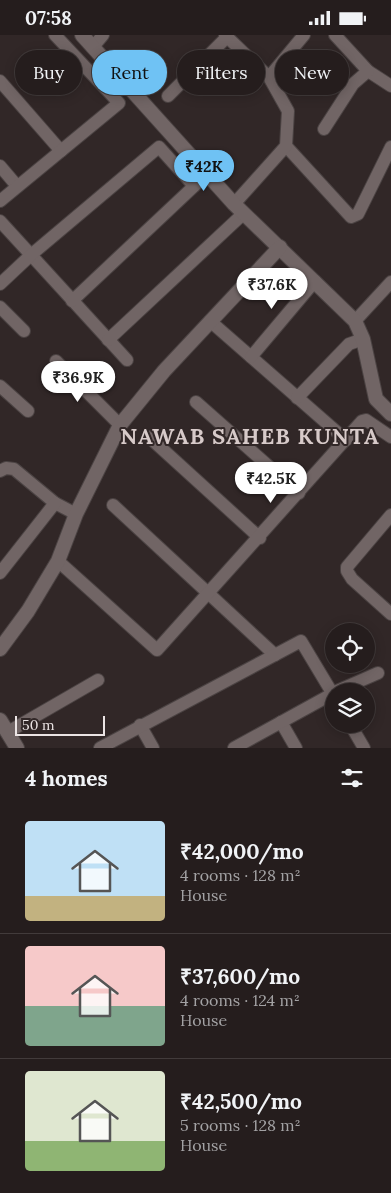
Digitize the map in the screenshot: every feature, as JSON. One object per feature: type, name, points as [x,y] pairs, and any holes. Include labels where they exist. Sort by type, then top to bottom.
[{"type":"street","points":[[0,201],[119,103],[55,35]]},
{"type":"street","points":[[82,35],[239,209],[355,321],[363,339],[376,399],[391,414]]},
{"type":"street","points":[[93,47],[103,35]]},
{"type":"street","points":[[269,77],[304,35]]},
{"type":"street","points":[[335,35],[368,71],[391,86]]},
{"type":"street","points":[[108,340],[239,209],[286,146],[288,111],[269,77],[226,36],[168,96]]},
{"type":"street","points":[[324,129],[353,84],[368,71]]},
{"type":"street","points":[[0,81],[61,151]]},
{"type":"street","points":[[286,146],[351,217],[358,213],[388,162],[391,147]]},
{"type":"street","points":[[0,284],[32,254],[159,147],[194,186]]},
{"type":"street","points":[[0,167],[17,187]]},
{"type":"street","points":[[72,301],[207,174]]},
{"type":"street","points":[[0,221],[32,254],[126,360]]},
{"type":"street","points":[[0,649],[28,611],[58,561],[76,514],[120,425],[210,321],[280,247]]},
{"type":"street","points":[[250,357],[314,281]]},
{"type":"street","points":[[355,321],[391,282]]},
{"type":"street","points":[[0,307],[24,331]]},
{"type":"street","points":[[210,321],[346,441]]},
{"type":"street","points":[[298,398],[349,344],[363,339]]},
{"type":"street","points":[[56,361],[120,425]]},
{"type":"street","points":[[0,386],[28,411]]},
{"type":"street","points":[[196,402],[299,493]]},
{"type":"street","points":[[58,561],[158,651],[364,419],[391,437]]},
{"type":"street","points":[[149,437],[260,538]]},
{"type":"street","points":[[0,471],[14,469],[55,503],[76,514]]},
{"type":"street","points":[[0,573],[55,503]]},
{"type":"street","points":[[113,505],[275,655]]},
{"type":"street","points":[[391,515],[347,567],[346,571],[352,579],[391,614]]},
{"type":"street","points":[[100,748],[140,725],[301,641],[328,683]]},
{"type":"street","points":[[356,683],[378,673]]},
{"type":"street","points":[[8,732],[98,680]]},
{"type":"street","points":[[234,748],[325,698]]},
{"type":"street","points":[[0,720],[17,748]]},
{"type":"street","points":[[281,723],[296,748]]},
{"type":"street","points":[[140,725],[153,748]]},
{"type":"street","points":[[355,733],[364,748]]},
{"type":"district","name":"NAWAB SAHEB KUNTA","points":[[250,436]]}]
